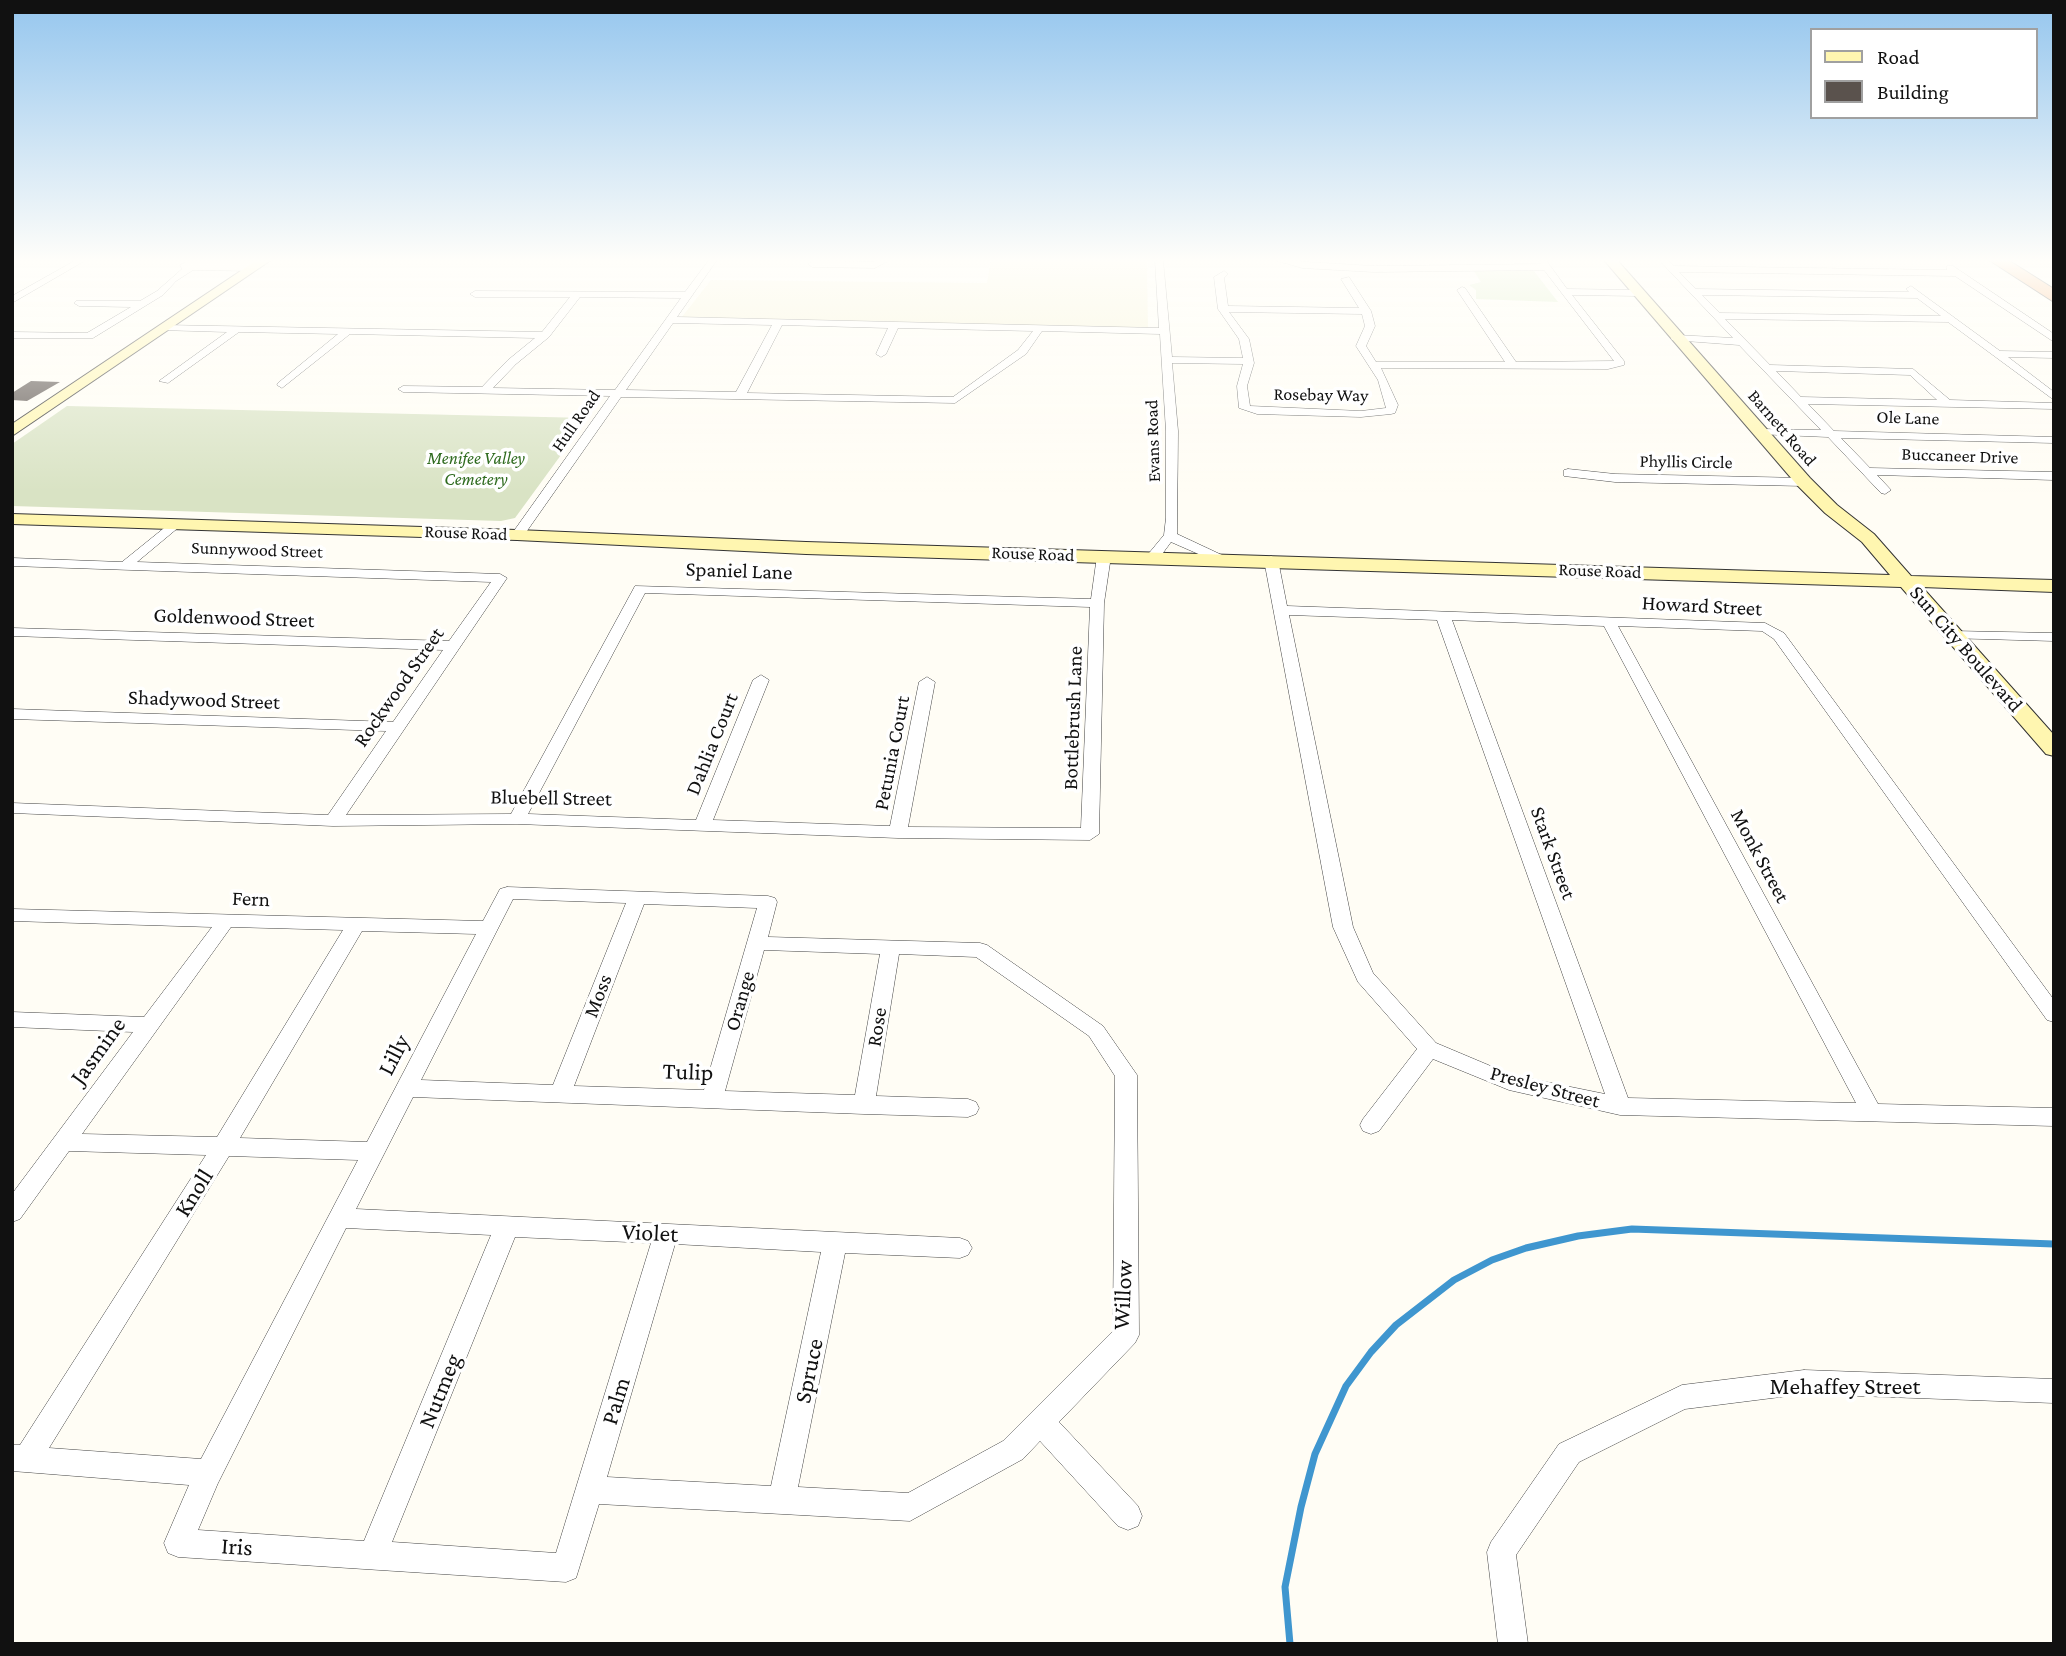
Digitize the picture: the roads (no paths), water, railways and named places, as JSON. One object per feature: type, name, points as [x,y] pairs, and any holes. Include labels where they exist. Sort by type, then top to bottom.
[{"type":"street","points":[[12,431],[149,337]]},
{"type":"street","points":[[164,381],[226,337]]},
{"type":"street","points":[[282,385],[341,337]]},
{"type":"street","points":[[484,391],[512,362],[542,337]]},
{"type":"street","name":"Hull Road","points":[[517,535],[657,337]]},
{"type":"street","points":[[740,396],[771,337]]},
{"type":"street","points":[[881,354],[888,337]]},
{"type":"street","points":[[403,389],[955,400],[1022,352],[1035,337]]},
{"type":"street","name":"Evans Road","points":[[1164,337],[1172,431],[1170,536]]},
{"type":"street","points":[[1166,358],[1248,359],[1243,337]]},
{"type":"street","points":[[1365,337],[1361,345],[1374,365],[1616,364],[1620,361],[1601,337]]},
{"type":"street","points":[[1494,337],[1511,363]]},
{"type":"street","name":"Barnett Road","points":[[1676,337],[1804,482],[1831,509],[1868,538],[1906,581]]},
{"type":"street","points":[[1737,337],[1885,490]]},
{"type":"street","points":[[1975,337],[2054,397]]},
{"type":"street","points":[[1679,341],[1729,345],[1742,342]]},
{"type":"street","points":[[1997,354],[2054,355]]},
{"type":"street","name":"Rosebay Way","points":[[1248,359],[1242,393],[1243,404],[1251,410],[1361,414],[1391,411],[1392,405],[1383,380],[1374,365]]},
{"type":"street","points":[[1767,368],[1913,372],[1948,404]]},
{"type":"street","points":[[1798,400],[2054,407]]},
{"type":"street","name":"Ole Lane","points":[[1761,432],[2054,440]]},
{"type":"street","name":"Buccaneer Drive","points":[[1866,471],[2054,476]]},
{"type":"street","name":"Phyllis Circle","points":[[1568,473],[1615,478],[1804,482]]},
{"type":"street","name":"Rouse Road","points":[[12,519],[517,535],[806,548],[1271,560],[2054,586]]},
{"type":"street","points":[[127,564],[174,524]]},
{"type":"street","points":[[1152,558],[1170,536],[1219,559]]},
{"type":"street","name":"Bottlebrush Lane","points":[[1090,834],[1097,603],[1104,556]]},
{"type":"street","name":"Presley Street","points":[[1271,560],[1343,927],[1365,977],[1429,1048],[1509,1082],[1620,1106],[2054,1117]]},
{"type":"street","name":"Sunnywood Street","points":[[12,562],[500,578]]},
{"type":"street","name":"Rockwood Street","points":[[333,821],[395,727],[500,578]]},
{"type":"street","name":"Sun City Boulevard","points":[[1906,581],[2054,749]]},
{"type":"street","name":"Spaniel Lane","points":[[517,819],[640,589],[1097,603]]},
{"type":"street","name":"Howard Street","points":[[1280,610],[1765,627],[1779,636],[2054,1015]]},
{"type":"street","name":"Stark Street","points":[[1443,616],[1620,1106]]},
{"type":"street","name":"Monk Street","points":[[1609,622],[1871,1112]]},
{"type":"street","name":"Goldenwood Street","points":[[12,632],[454,646]]},
{"type":"street","points":[[1952,635],[2054,637]]},
{"type":"street","name":"Dahlia Court","points":[[703,824],[761,680]]},
{"type":"street","name":"Petunia Court","points":[[898,832],[927,682]]},
{"type":"street","name":"Shadywood Street","points":[[12,715],[395,727]]},
{"type":"street","name":"Bluebell Street","points":[[12,808],[333,821],[517,819],[898,832],[1090,834]]},
{"type":"street","name":"Lilly","points":[[208,1473],[507,893],[768,902]]},
{"type":"street","name":"Moss","points":[[560,1094],[636,899]]},
{"type":"street","name":"Orange","points":[[712,1099],[768,902]]},
{"type":"street","name":"Fern","points":[[12,915],[489,928]]},
{"type":"street","name":"Jasmine","points":[[12,1212],[226,921]]},
{"type":"street","name":"Knoll","points":[[20,1458],[223,1147],[356,925]]},
{"type":"street","name":"Willow","points":[[590,1489],[910,1507],[1013,1450],[1126,1335],[1126,1075],[1096,1031],[980,950],[756,943]]},
{"type":"street","name":"Rose","points":[[864,1105],[890,948]]},
{"type":"street","points":[[12,1019],[150,1025]]},
{"type":"street","points":[[1371,1125],[1429,1048]]},
{"type":"street","name":"Tulip","points":[[407,1088],[968,1108]]},
{"type":"street","points":[[64,1142],[374,1151]]},
{"type":"street","name":"Violet","points":[[339,1218],[960,1248]]},
{"type":"street","name":"Nutmeg","points":[[372,1556],[507,1226]]},
{"type":"street","name":"Palm","points":[[566,1569],[666,1234]]},
{"type":"street","name":"Spruce","points":[[782,1500],[835,1242]]},
{"type":"street","name":"Mehaffey Street","points":[[1513,1644],[1501,1552],[1569,1453],[1682,1397],[1804,1382],[2054,1391]]},
{"type":"street","points":[[1041,1422],[1128,1516]]},
{"type":"street","points":[[20,1458],[208,1473]]},
{"type":"street","name":"Iris","points":[[208,1473],[178,1543],[566,1569]]},
{"type":"waterway","points":[[1290,1644],[1285,1587],[1301,1507],[1315,1454],[1346,1386],[1371,1352],[1396,1325],[1454,1280],[1492,1260],[1526,1248],[1578,1236],[1632,1229],[2054,1244]]},
{"type":"park label","name":"Menifee Valley Cemetery","points":[[476,468]]}]
